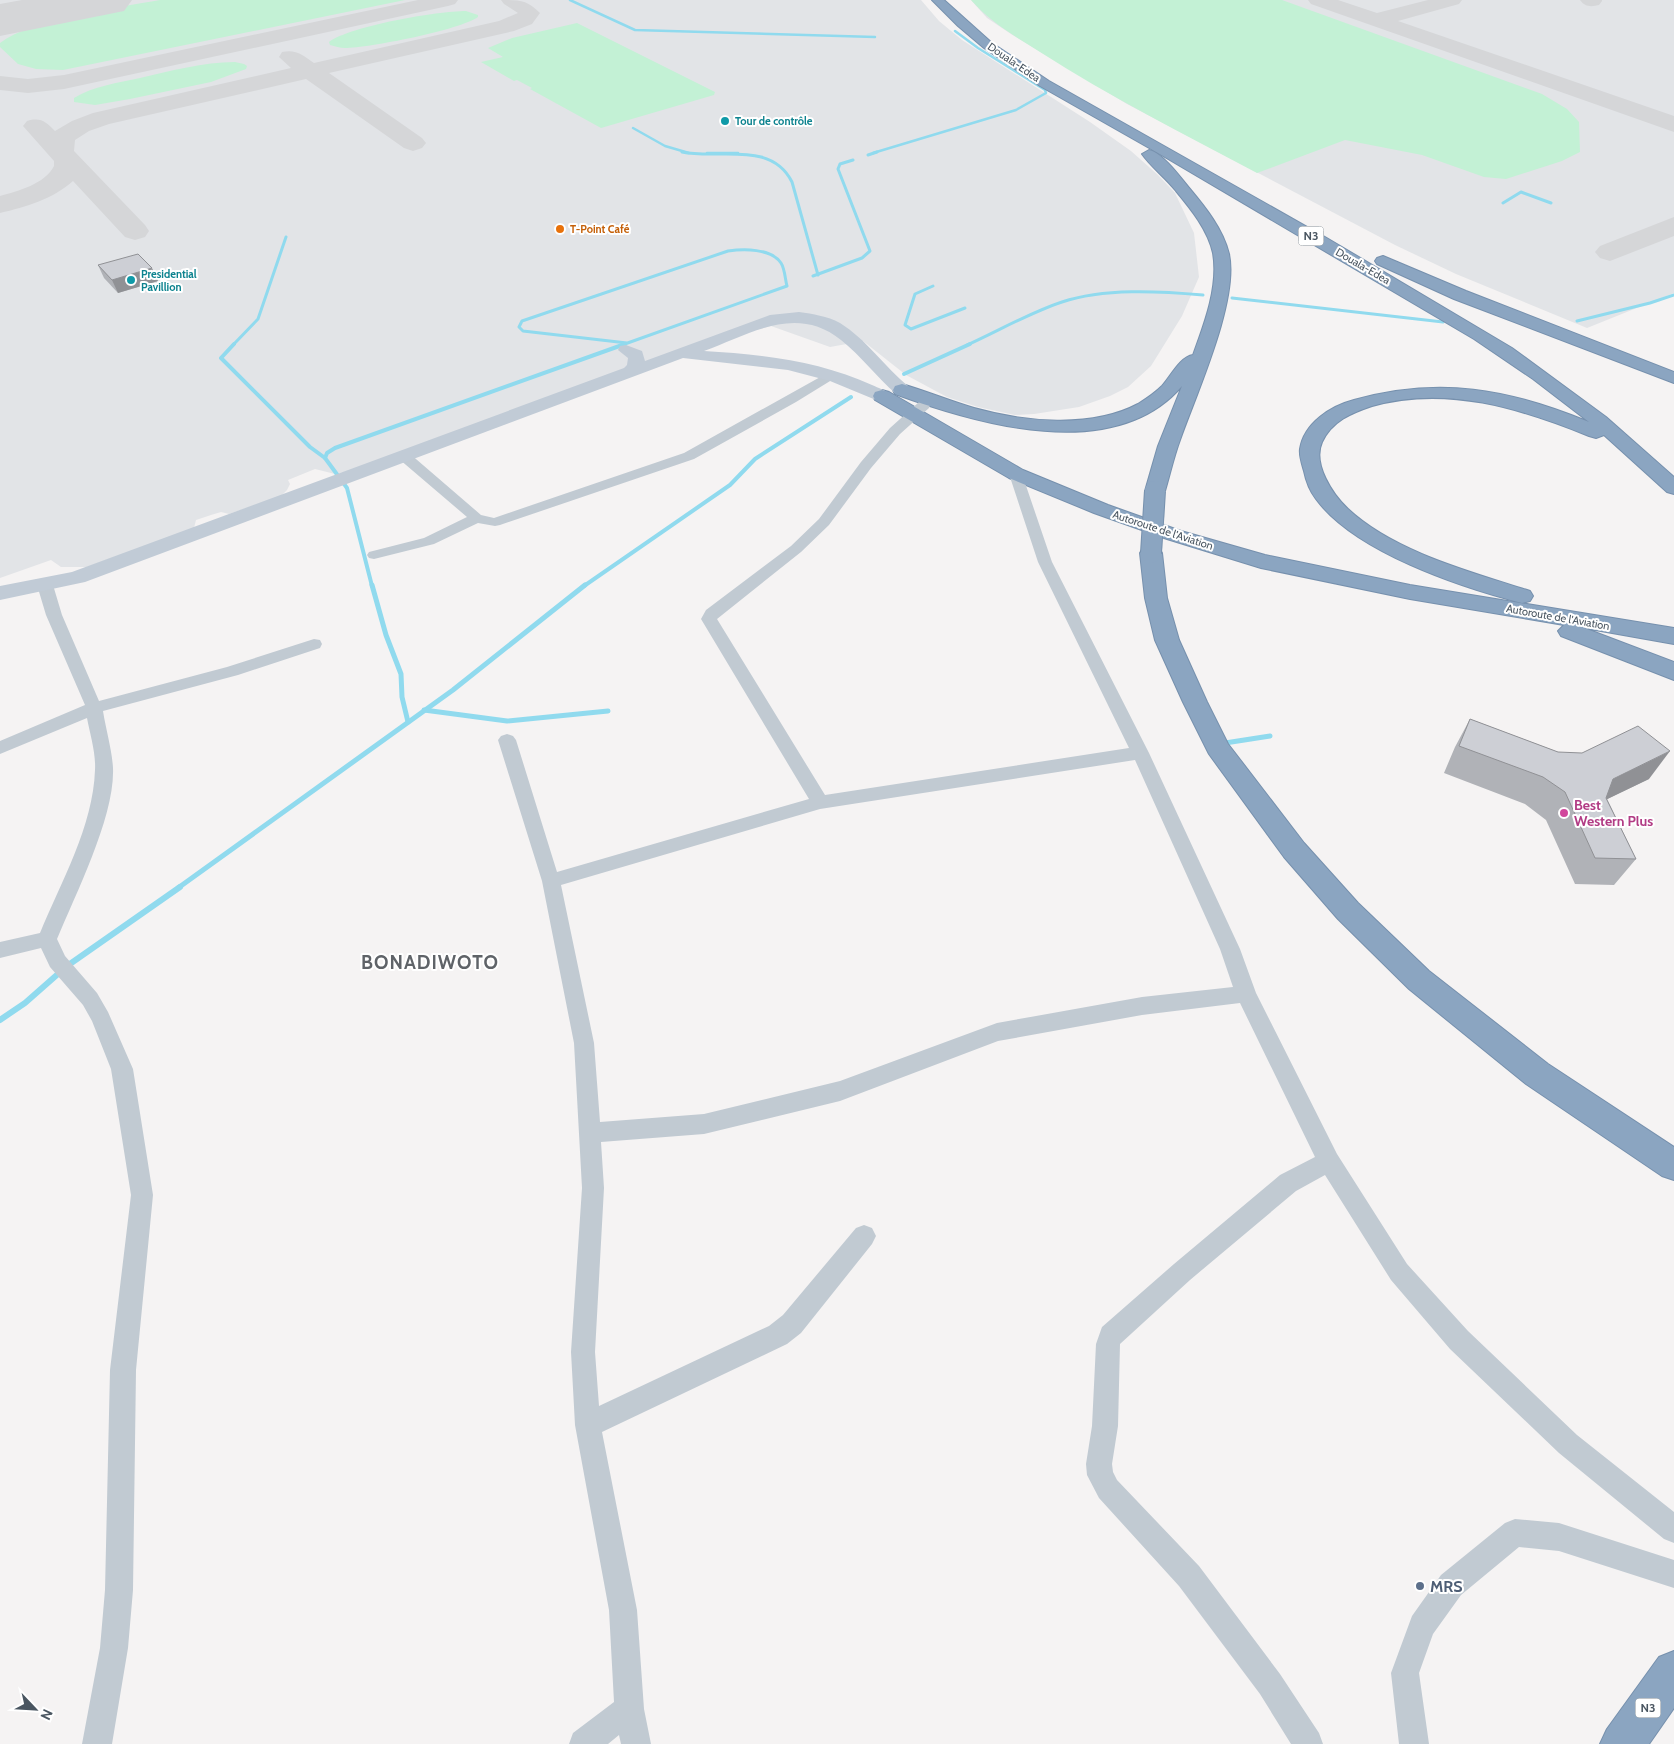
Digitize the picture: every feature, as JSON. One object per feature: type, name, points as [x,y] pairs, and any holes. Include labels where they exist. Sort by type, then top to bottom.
[{"type":"highway","name":"Douala-Edea","points":[[938,0],[955,18],[1000,54],[1066,95],[1348,257],[1519,360],[1646,460],[1674,489]]},
{"type":"highway","name":"Douala-Edea","points":[[952,0],[970,18],[995,38],[1051,77],[1542,361],[1602,406],[1674,467]]},
{"type":"highway","points":[[1066,95],[1137,143],[1156,159],[1194,204],[1211,232],[1220,252],[1222,279],[1219,295],[1203,349],[1169,442],[1155,491],[1151,553],[1156,598],[1167,640],[1218,748],[1294,850],[1348,911],[1419,980],[1537,1074],[1674,1165]]},
{"type":"highway","points":[[1317,230],[1460,295],[1674,378]]},
{"type":"highway","points":[[892,390],[979,415],[1040,425],[1074,425],[1110,420],[1138,411],[1163,396],[1203,349]]},
{"type":"highway","name":"Autoroute de l'Aviation","points":[[892,390],[1016,474],[1101,509],[1174,535],[1261,561],[1410,592],[1674,636]]},
{"type":"highway","points":[[1522,596],[1437,567],[1402,552],[1346,518],[1323,496],[1316,479],[1310,449],[1319,427],[1343,410],[1371,400],[1406,393],[1442,392],[1489,397],[1560,417],[1601,435],[1642,462],[1674,489]]},
{"type":"highway","name":"Autoroute de l'Aviation","points":[[919,410],[970,433],[1028,464],[1113,499],[1178,520],[1295,551],[1522,596],[1674,620]]},
{"type":"highway","points":[[1410,592],[1569,631],[1674,672]]},
{"type":"highway","name":"N3","points":[[1622,1744],[1674,1672]]},
{"type":"street","points":[[0,592],[45,585],[109,566],[776,318],[795,316],[815,318],[826,337],[842,354],[892,390]]},
{"type":"street","name":"Autoroute de l'Aviation","points":[[815,318],[831,324],[850,338],[892,390]]},
{"type":"street","points":[[623,376],[635,368],[637,359],[636,355],[626,350]]},
{"type":"street","name":"Autoroute de l'Aviation","points":[[678,354],[788,364],[831,375],[864,387],[892,390]]},
{"type":"street","points":[[623,376],[700,362],[760,360]]},
{"type":"street","points":[[404,456],[476,518],[495,522],[689,456],[792,400],[831,375]]},
{"type":"street","points":[[820,802],[710,619],[711,614],[796,549],[824,522],[866,465],[895,431],[919,410]]},
{"type":"street","points":[[1016,474],[1045,562],[1140,753],[1230,949],[1246,994],[1329,1161],[1399,1272],[1459,1340],[1568,1444],[1674,1530]]},
{"type":"street","points":[[374,555],[429,541],[476,518]]},
{"type":"street","points":[[45,585],[54,614],[94,708],[104,768],[102,795],[89,838],[47,939]]},
{"type":"street","points":[[0,748],[94,708],[232,672],[314,644]]},
{"type":"street","points":[[507,740],[551,881],[584,1043],[593,1188],[583,1352],[588,1425],[623,1610],[629,1709],[636,1744]]},
{"type":"street","points":[[551,881],[820,802],[1140,753]]},
{"type":"street","points":[[0,950],[47,939]]},
{"type":"street","points":[[47,939],[63,968],[90,999],[101,1018],[122,1069],[142,1195],[122,1370],[120,1590],[114,1648],[97,1744]]},
{"type":"street","points":[[591,1133],[704,1124],[840,1091],[997,1032],[1142,1006],[1246,994]]},
{"type":"street","points":[[1308,1744],[1270,1684],[1189,1576],[1108,1489],[1100,1475],[1099,1464],[1105,1426],[1108,1344],[1111,1336],[1182,1272],[1288,1183],[1329,1161]]},
{"type":"street","points":[[588,1425],[778,1335],[792,1324],[864,1236]]},
{"type":"street","points":[[1414,1744],[1405,1673],[1422,1626],[1451,1585],[1515,1533],[1559,1537],[1674,1574]]},
{"type":"street","points":[[584,1744],[629,1709]]},
{"type":"shaded area","points":[[0,0],[921,0],[939,21],[962,40],[1090,122],[1131,151],[1158,175],[1175,193],[1194,233],[1199,277],[1182,316],[1151,366],[1128,387],[1110,396],[1079,407],[1015,415],[978,407],[947,397],[906,375],[863,341],[830,347],[771,326],[729,337],[345,472],[335,474],[315,469],[288,480],[290,484],[281,496],[229,514],[221,512],[196,520],[194,528],[87,567],[61,567],[51,560],[0,578]]},
{"type":"shaded area","points":[[971,0],[1674,0],[1674,293],[1587,328],[1456,274],[1395,245],[1127,104],[987,18]]},
{"type":"green space","points":[[160,0],[405,0],[63,70],[36,69],[18,64],[0,47],[0,43],[15,34],[33,27],[76,15]]},
{"type":"green space","points":[[971,0],[1282,0],[1542,94],[1567,109],[1579,122],[1580,152],[1562,161],[1506,179],[1484,177],[1422,155],[1345,140],[1257,173],[1147,115],[1066,69],[1004,29]]},
{"type":"green space","points":[[466,11],[478,15],[478,17],[434,33],[357,47],[339,47],[330,45],[329,42],[355,30],[374,25],[416,17]]},
{"type":"green space","points":[[577,23],[715,92],[714,95],[601,128],[530,89],[532,88],[517,80],[514,81],[481,62],[503,57],[488,48],[512,38]]},
{"type":"green space","points":[[235,62],[244,64],[247,66],[246,69],[211,82],[95,105],[74,102],[74,98],[81,94],[106,85],[187,67]]},
{"type":"building","points":[[138,254],[152,268],[112,280],[98,265]]},
{"type":"building","points":[[1470,719],[1558,752],[1582,753],[1638,726],[1670,751],[1613,779],[1606,798],[1636,859],[1595,858],[1565,792],[1543,777],[1459,746]]},
{"type":"waterway","points":[[570,0],[635,30],[875,37]]},
{"type":"waterway","points":[[873,153],[1016,110],[1046,93],[1045,90],[978,48],[955,31]]},
{"type":"waterway","points":[[633,128],[665,146],[689,153]]},
{"type":"waterway","points":[[682,152],[689,153]]},
{"type":"waterway","points":[[868,155],[877,152]]},
{"type":"waterway","points":[[689,153],[758,156],[771,161],[783,169],[792,182],[818,274]]},
{"type":"waterway","points":[[707,153],[738,153]]},
{"type":"waterway","points":[[818,274],[862,258],[870,251],[838,169],[840,164],[853,160]]},
{"type":"waterway","points":[[1503,203],[1521,192],[1551,203]]},
{"type":"waterway","points":[[233,345],[258,319],[286,237]]},
{"type":"waterway","points":[[622,345],[787,286],[781,263],[764,252],[749,250],[728,251],[522,321],[519,327],[523,331],[627,343]]},
{"type":"waterway","points":[[813,276],[818,274]]},
{"type":"waterway","points":[[933,286],[915,294],[905,325],[911,329],[965,308]]},
{"type":"waterway","points":[[967,345],[1038,311],[1062,302],[1096,294],[1168,292],[1203,295]]},
{"type":"waterway","points":[[1577,321],[1650,303],[1674,295]]},
{"type":"waterway","points":[[1232,298],[1443,322]]},
{"type":"waterway","points":[[234,344],[221,358],[310,447],[325,458]]},
{"type":"waterway","points":[[325,458],[327,453],[335,448],[625,344]]},
{"type":"waterway","points":[[904,374],[970,344]]},
{"type":"waterway","points":[[584,586],[730,485],[755,459],[851,397]]},
{"type":"waterway","points":[[325,458],[347,488],[372,586]]},
{"type":"waterway","points":[[372,585],[386,635],[401,674],[402,697],[408,722]]},
{"type":"waterway","points":[[425,710],[585,585]]},
{"type":"waterway","points":[[178,888],[425,710]]},
{"type":"waterway","points":[[425,710],[507,721],[608,711]]},
{"type":"waterway","points":[[1225,743],[1270,736]]},
{"type":"waterway","points":[[0,1020],[25,1003],[67,966],[180,887]]},
{"type":"taxiway","points":[[0,83],[28,86],[64,82],[448,0]]},
{"type":"taxiway","points":[[310,71],[506,26],[524,19],[529,13],[525,7],[511,0]]},
{"type":"taxiway","points":[[1318,0],[1674,124]]},
{"type":"taxiway","points":[[1376,20],[1452,0]]},
{"type":"taxiway","points":[[290,57],[310,71]]},
{"type":"taxiway","points":[[61,150],[62,139],[71,131],[102,118],[310,71]]},
{"type":"taxiway","points":[[310,71],[413,143]]},
{"type":"taxiway","points":[[36,126],[67,159]]},
{"type":"taxiway","points":[[0,205],[44,189],[55,182],[63,175],[68,166],[67,159]]},
{"type":"taxiway","points":[[67,159],[135,231]]},
{"type":"taxiway","points":[[1610,252],[1674,226]]},
{"type":"runway","points":[[0,20],[106,0]]},
{"type":"place","name":"Tour de contrôle","points":[[725,121]]},
{"type":"place","name":"T-Point Café","points":[[560,229]]},
{"type":"place","name":"Presidential Pavillion","points":[[131,280]]},
{"type":"place","name":"Best Western Plus","points":[[1564,813]]},
{"type":"place","name":"MRS","points":[[1420,1586]]},
{"type":"district","name":"BONADIWOTO","points":[[430,962]]}]
